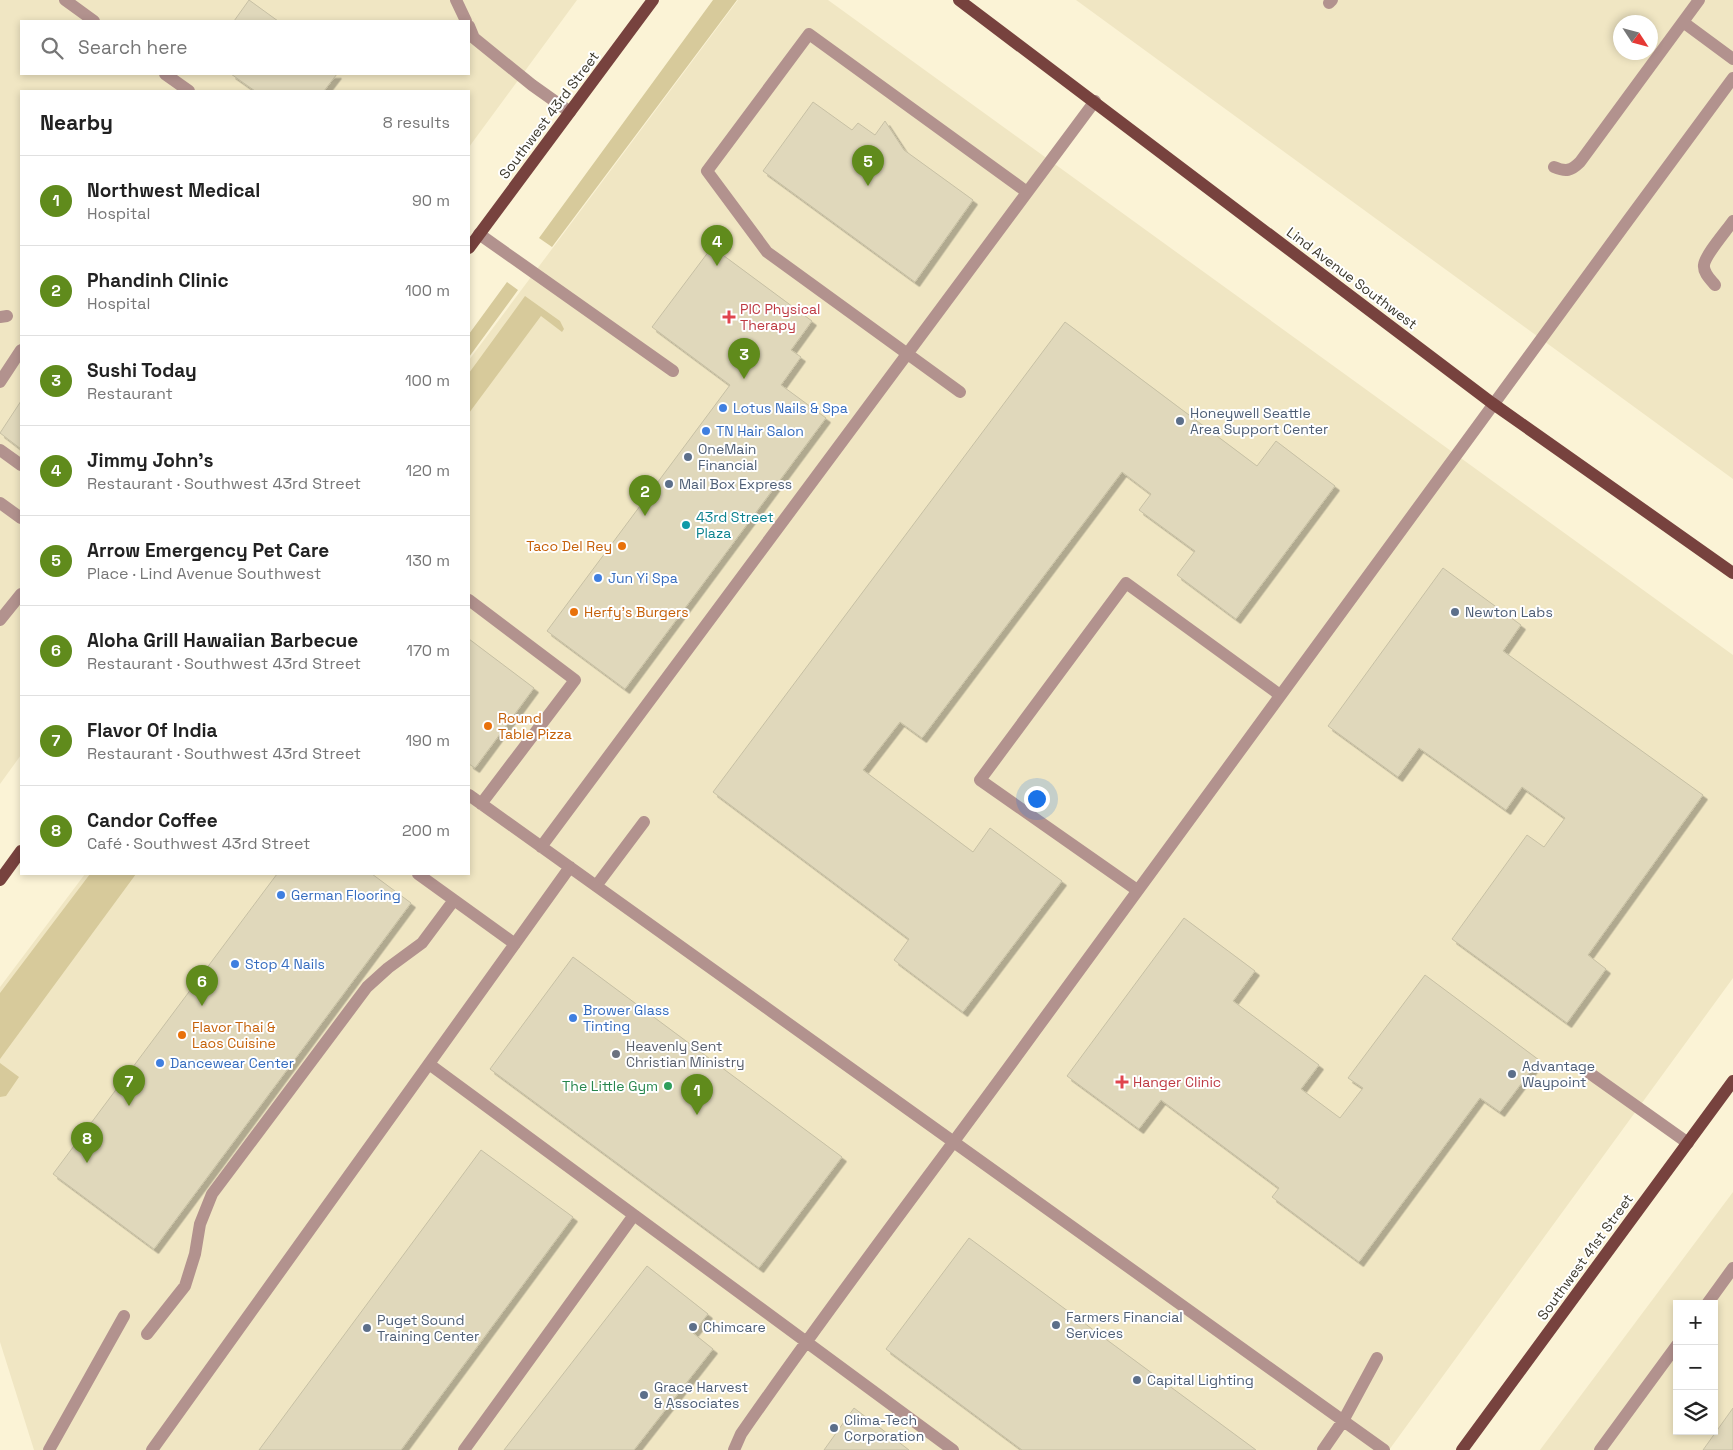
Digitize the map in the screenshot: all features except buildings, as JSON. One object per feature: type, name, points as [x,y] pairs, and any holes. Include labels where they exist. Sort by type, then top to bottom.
[{"type":"main road","name":"Southwest 43rd Street","points":[[470,247],[653,0]]},
{"type":"main road","name":"Lind Avenue Southwest","points":[[959,0],[1492,403],[1733,573]]},
{"type":"main road","points":[[0,880],[20,852]]},
{"type":"main road","name":"Southwest 41st Street","points":[[1462,1450],[1733,1081]]},
{"type":"lane","points":[[64,0],[93,20]]},
{"type":"lane","points":[[456,0],[466,20]]},
{"type":"lane","points":[[1554,167],[1563,171],[1572,170],[1580,162],[1699,0]]},
{"type":"lane","points":[[1683,22],[1733,59]]},
{"type":"lane","points":[[470,28],[474,38],[532,85],[570,112]]},
{"type":"lane","points":[[960,392],[767,252],[707,171],[808,34],[1027,192]]},
{"type":"lane","points":[[166,75],[188,90]]},
{"type":"lane","points":[[734,1450],[741,1434],[805,1342],[954,1142],[1492,403],[1733,78]]},
{"type":"lane","points":[[541,847],[1094,101]]},
{"type":"lane","points":[[1715,285],[1706,274],[1704,265],[1707,257],[1733,221]]},
{"type":"lane","points":[[479,234],[673,371]]},
{"type":"lane","points":[[0,382],[20,352]]},
{"type":"lane","points":[[0,450],[20,464]]},
{"type":"lane","points":[[0,502],[20,517]]},
{"type":"lane","points":[[1137,890],[980,780],[1126,583],[1280,695]]},
{"type":"lane","points":[[0,620],[20,595]]},
{"type":"lane","points":[[470,601],[575,680],[481,804]]},
{"type":"lane","points":[[470,796],[1384,1450]]},
{"type":"lane","points":[[596,886],[644,822]]},
{"type":"lane","points":[[152,1450],[570,867]]},
{"type":"lane","points":[[419,875],[515,944]]},
{"type":"lane","points":[[147,1334],[185,1286],[195,1254],[200,1224],[212,1194],[367,987],[388,968],[422,943],[454,900]]},
{"type":"lane","points":[[429,1064],[953,1450]]},
{"type":"lane","points":[[1588,1072],[1688,1143]]},
{"type":"lane","points":[[464,1450],[634,1215]]},
{"type":"lane","points":[[1710,1300],[1733,1268]]},
{"type":"lane","points":[[49,1450],[124,1316]]},
{"type":"lane","points":[[1600,1450],[1673,1350]]},
{"type":"lane","points":[[1323,1450],[1343,1421],[1377,1358]]},
{"type":"shaded area","points":[[0,0],[577,0],[470,146],[470,90],[20,90],[20,756],[0,784]]},
{"type":"shaded area","points":[[713,0],[737,0],[552,247],[539,238]]},
{"type":"shaded area","points":[[738,0],[828,0],[1733,655],[1733,978],[1389,1450],[34,1450],[0,1342],[0,987],[84,875],[470,875],[470,359]]},
{"type":"shaded area","points":[[1076,0],[1733,0],[1733,479]]},
{"type":"shaded area","points":[[507,282],[518,290],[470,356],[470,333]]},
{"type":"shaded area","points":[[525,296],[560,321],[564,329],[562,332],[541,316],[470,412],[470,372]]},
{"type":"shaded area","points":[[89,875],[135,875],[0,1059],[0,993]]},
{"type":"shaded area","points":[[0,1063],[19,1077],[6,1096],[0,1097]]},
{"type":"shaded area","points":[[1733,1192],[1733,1450],[1540,1450]]},
{"type":"place","name":"Arrow Emergency Pet Care","points":[[868,186]]},
{"type":"place","name":"Jimmy John's","points":[[717,266]]},
{"type":"place","name":"PIC Physical Therapy","points":[[729,317]]},
{"type":"place","name":"Sushi Today","points":[[744,379]]},
{"type":"place","name":"Lotus Nails & Spa","points":[[723,408]]},
{"type":"place","name":"Honeywell Seattle Area Support Center","points":[[1180,421]]},
{"type":"place","name":"TN Hair Salon","points":[[706,431]]},
{"type":"place","name":"OneMain Financial","points":[[688,457]]},
{"type":"place","name":"Mail Box Express","points":[[669,484]]},
{"type":"place","name":"Phandinh Clinic","points":[[645,516]]},
{"type":"place","name":"43rd Street Plaza","points":[[686,525]]},
{"type":"place","name":"Taco Del Rey","points":[[622,546]]},
{"type":"place","name":"Jun Yi Spa","points":[[598,578]]},
{"type":"place","name":"Herfy's Burgers","points":[[574,612]]},
{"type":"place","name":"Newton Labs","points":[[1455,612]]},
{"type":"place","name":"Round Table Pizza","points":[[488,726]]},
{"type":"place","name":"German Flooring","points":[[281,895]]},
{"type":"place","name":"Stop 4 Nails","points":[[235,964]]},
{"type":"place","name":"Aloha Grill Hawaiian Barbecue","points":[[202,1006]]},
{"type":"place","name":"Brower Glass Tinting","points":[[573,1018]]},
{"type":"place","name":"Flavor Thai & Laos Cuisine","points":[[182,1035]]},
{"type":"place","name":"Heavenly Sent Christian Ministry","points":[[616,1054]]},
{"type":"place","name":"Dancewear Center","points":[[160,1063]]},
{"type":"place","name":"Advantage Waypoint","points":[[1512,1074]]},
{"type":"place","name":"Hanger Clinic","points":[[1122,1082]]},
{"type":"place","name":"The Little Gym","points":[[668,1086]]},
{"type":"place","name":"Flavor Of India","points":[[129,1106]]},
{"type":"place","name":"Northwest Medical","points":[[697,1115]]},
{"type":"place","name":"Candor Coffee","points":[[87,1163]]},
{"type":"place","name":"Farmers Financial Services","points":[[1056,1325]]},
{"type":"place","name":"Chimcare","points":[[693,1327]]},
{"type":"place","name":"Puget Sound Training Center","points":[[367,1328]]},
{"type":"place","name":"Capital Lighting","points":[[1137,1380]]},
{"type":"place","name":"Grace Harvest & Associates","points":[[644,1395]]},
{"type":"place","name":"Clima-Tech Corporation","points":[[834,1428]]}]
